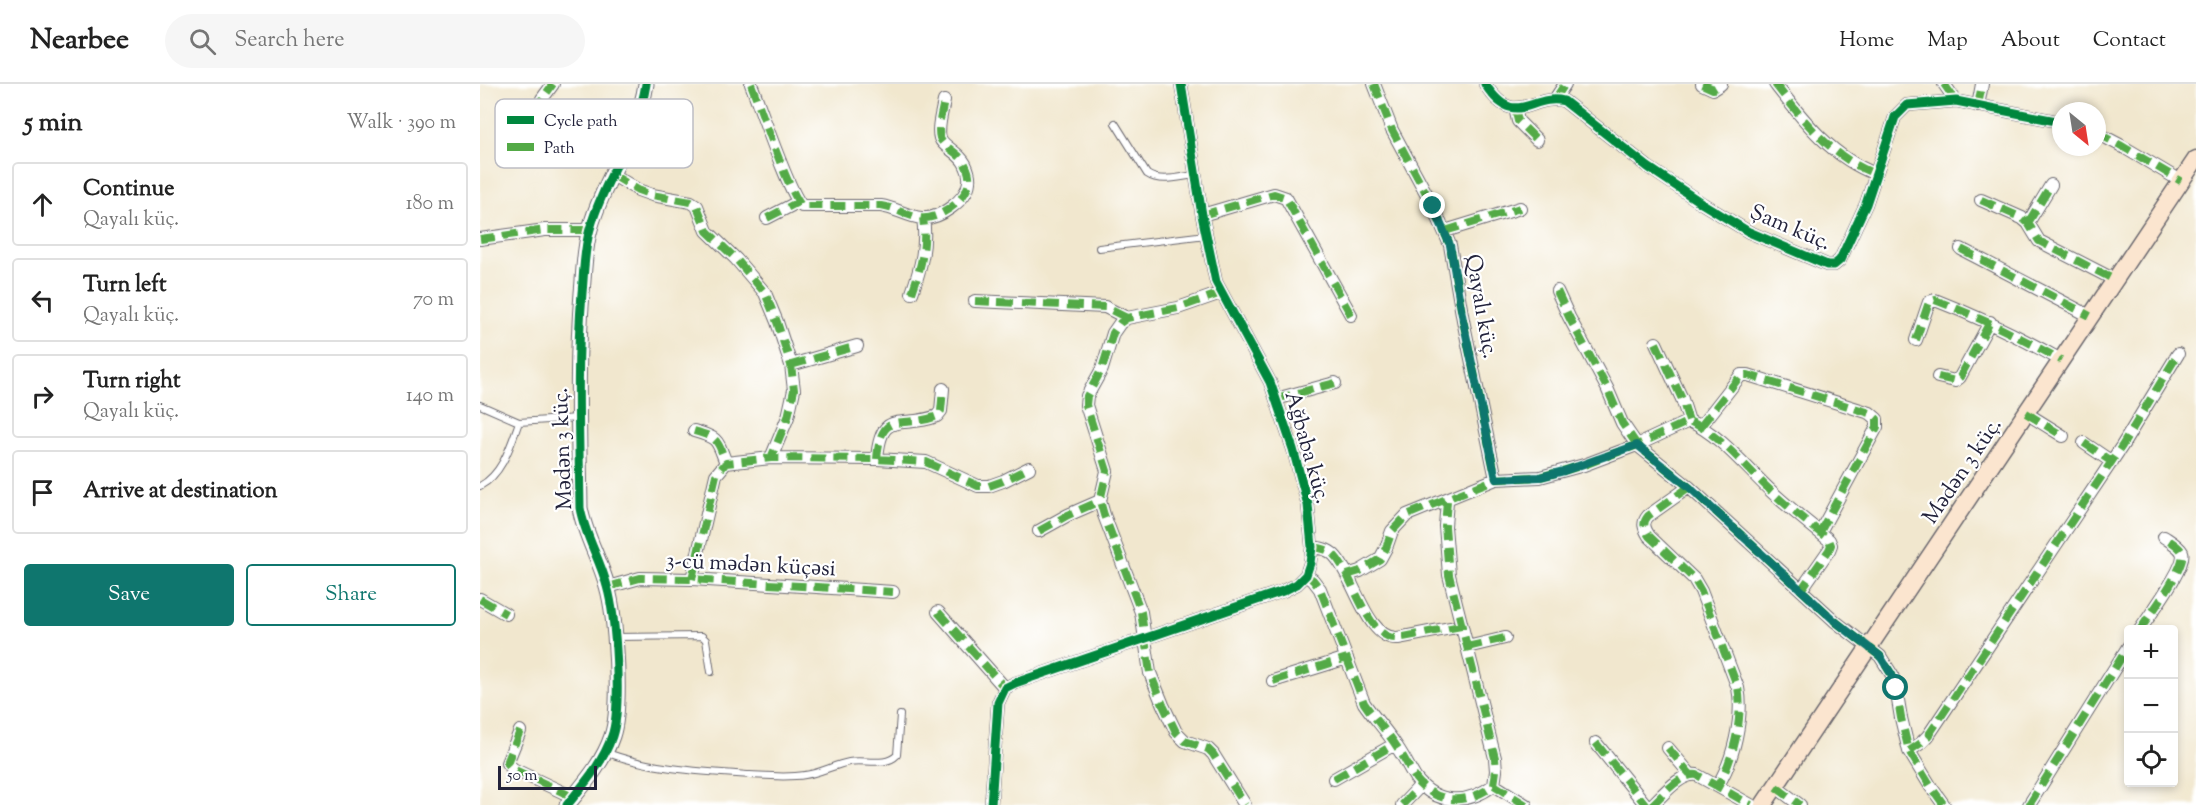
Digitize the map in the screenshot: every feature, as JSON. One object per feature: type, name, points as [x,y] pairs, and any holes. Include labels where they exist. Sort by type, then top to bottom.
[{"type":"main road","name":"Mədən 3 küç.","points":[[1763,805],[2196,159]]},
{"type":"street","points":[[543,99],[553,84]]},
{"type":"street","name":"Mədən 3 küç.","points":[[643,99],[646,84]]},
{"type":"street","points":[[752,84],[798,202],[802,206],[881,206],[923,218],[952,206],[962,198],[969,184],[969,174],[964,162],[958,153],[941,141],[939,135],[944,101]]},
{"type":"street","name":"Ağbaba küç.","points":[[1181,84],[1202,215],[1216,282],[1262,364],[1276,399],[1304,488],[1312,548],[1306,575]]},
{"type":"street","name":"Qayalı küç.","points":[[1374,84],[1392,130],[1445,231],[1454,264],[1463,320],[1496,479]]},
{"type":"street","points":[[1485,84],[1501,103],[1515,108],[1555,99],[1565,84]]},
{"type":"street","points":[[1702,84],[1713,89],[1721,84]]},
{"type":"street","points":[[1775,84],[1804,122],[1839,155],[1858,167],[1876,174]]},
{"type":"street","points":[[1944,84],[1956,101]]},
{"type":"street","points":[[1978,106],[1982,84]]},
{"type":"street","name":"Şam küç.","points":[[1555,99],[1564,101],[1648,167],[1702,204],[1749,232],[1827,265],[1840,260],[1866,204],[1895,117],[1907,105],[1956,101],[2052,120]]},
{"type":"street","points":[[1515,108],[1518,121],[1537,141]]},
{"type":"street","points":[[2106,138],[2181,181]]},
{"type":"street","name":"Mədən 3 küç.","points":[[570,801],[593,773],[605,752],[616,720],[614,622],[608,587],[585,530],[580,508],[578,418],[579,339],[586,252],[597,208],[616,168]]},
{"type":"street","points":[[613,175],[638,190],[652,195],[683,200],[697,206],[707,231],[736,259],[765,293],[791,365],[794,390],[793,401],[771,458]]},
{"type":"street","points":[[2028,223],[2051,185]]},
{"type":"street","points":[[1202,215],[1274,194],[1286,198],[1351,315]]},
{"type":"street","points":[[1981,200],[2028,223],[2039,241],[2115,280]]},
{"type":"street","points":[[767,218],[798,202]]},
{"type":"street","points":[[1445,231],[1520,208]]},
{"type":"street","points":[[912,292],[923,261],[925,230],[923,218]]},
{"type":"street","points":[[480,238],[545,230],[590,230]]},
{"type":"street","points":[[1961,249],[2090,316]]},
{"type":"street","points":[[1557,291],[1574,328],[1607,388],[1622,423],[1637,445],[1689,487],[1836,622],[1880,656],[1892,675],[1910,751],[1944,805]]},
{"type":"street","points":[[1221,293],[1178,308],[1126,318],[1113,333],[1102,369],[1087,396],[1086,405],[1107,471],[1100,501],[1141,612],[1150,673],[1176,732],[1185,741],[1208,748],[1245,805]]},
{"type":"street","points":[[1916,340],[1929,302],[1935,300],[1990,322],[2061,360]]},
{"type":"street","points":[[975,301],[1105,307],[1126,318]]},
{"type":"street","points":[[1938,377],[1955,381],[1959,377],[1990,322]]},
{"type":"street","points":[[1656,343],[1695,423],[1829,540],[1831,545],[1829,550],[1802,590]]},
{"type":"street","points":[[791,365],[857,346]]},
{"type":"street","points":[[1910,751],[1928,736],[2112,462],[2178,354]]},
{"type":"street","points":[[1347,575],[1360,571],[1380,559],[1392,531],[1407,515],[1447,501],[1496,479],[1540,477],[1556,473],[1584,465],[1695,423],[1741,375],[1748,375],[1870,413],[1876,419],[1877,427],[1820,532]]},
{"type":"street","points":[[1276,399],[1335,383]]},
{"type":"street","points":[[877,459],[879,438],[884,429],[890,424],[937,416],[941,411],[943,389]]},
{"type":"street","points":[[2026,413],[2063,435]]},
{"type":"street","points":[[694,430],[712,436],[718,442],[726,463]]},
{"type":"street","points":[[2084,443],[2112,462]]},
{"type":"street","points":[[692,579],[716,475],[726,463],[771,458],[926,462],[978,486],[989,486],[1029,468]]},
{"type":"street","points":[[1689,487],[1648,516],[1644,520],[1644,528],[1649,536],[1694,579],[1701,591],[1738,688],[1739,722],[1728,764],[1718,785]]},
{"type":"street","points":[[1039,531],[1100,501]]},
{"type":"street","points":[[991,805],[998,703],[1005,688],[1015,682],[1283,591],[1297,584],[1306,575],[1313,579],[1320,589],[1364,703],[1373,718],[1395,744],[1421,785],[1440,800],[1452,804],[1468,802],[1482,795],[1494,785],[1495,758],[1449,575],[1447,501]]},
{"type":"street","points":[[2143,625],[2173,579],[2183,555],[2181,550],[2164,537]]},
{"type":"street","points":[[1312,548],[1324,548],[1334,554],[1373,625],[1383,635],[1390,638],[1461,626]]},
{"type":"street","name":"3-cü mədən küçəsi","points":[[608,587],[640,578],[692,579],[894,592]]},
{"type":"street","points":[[480,599],[506,614]]},
{"type":"street","points":[[938,612],[1005,688]]},
{"type":"street","points":[[1467,647],[1505,638]]},
{"type":"street","points":[[2029,805],[2124,653]]},
{"type":"street","points":[[1273,681],[1347,658]]},
{"type":"street","points":[[520,731],[507,763],[513,769],[570,801]]},
{"type":"street","points":[[1596,743],[1646,805]]},
{"type":"street","points":[[1334,778],[1395,744]]},
{"type":"street","points":[[1668,748],[1690,774]]},
{"type":"street","points":[[1652,805],[1681,779],[1690,774],[1718,785],[1751,805]]},
{"type":"street","points":[[1402,805],[1421,785]]},
{"type":"street","points":[[1494,785],[1526,805]]},
{"type":"street","points":[[1776,787],[1800,805]]},
{"type":"lane","points":[[1115,123],[1147,174],[1152,178],[1195,175]]},
{"type":"lane","points":[[1099,248],[1206,235]]},
{"type":"lane","points":[[480,405],[519,422],[578,418]]},
{"type":"lane","points":[[480,486],[493,476],[508,453],[519,422]]},
{"type":"lane","points":[[615,637],[702,636],[706,640],[711,672]]},
{"type":"lane","points":[[605,752],[619,758],[640,762],[723,773],[790,777],[808,775],[851,761],[894,759],[897,754],[900,715]]},
{"type":"marked path","points":[[542,99],[553,84]]},
{"type":"marked path","points":[[751,84],[790,185],[802,206],[881,206],[921,218],[936,216],[951,208],[963,196],[969,182],[966,166],[940,138],[939,125],[944,101]]},
{"type":"marked path","points":[[1374,84],[1392,130],[1433,206],[1450,245],[1496,479]]},
{"type":"marked path","points":[[1555,99],[1565,84]]},
{"type":"marked path","points":[[1702,84],[1713,89],[1721,84]]},
{"type":"marked path","points":[[1775,84],[1796,111],[1832,148],[1860,167],[1876,174]]},
{"type":"marked path","points":[[1944,84],[1956,101]]},
{"type":"marked path","points":[[1978,106],[1982,84]]},
{"type":"marked path","points":[[1515,108],[1518,121],[1537,140]]},
{"type":"marked path","points":[[2106,138],[2181,181]]},
{"type":"marked path","points":[[613,175],[638,190],[691,202],[697,206],[707,231],[736,259],[765,293],[791,365],[794,390],[788,417],[771,458]]},
{"type":"marked path","points":[[2028,223],[2051,185]]},
{"type":"marked path","points":[[1202,215],[1274,194],[1286,198],[1351,315]]},
{"type":"marked path","points":[[1981,200],[2022,218],[2028,223],[2039,241],[2115,280]]},
{"type":"marked path","points":[[767,218],[798,202]]},
{"type":"marked path","points":[[1445,231],[1520,208]]},
{"type":"marked path","points":[[912,293],[922,256],[923,218]]},
{"type":"marked path","points":[[480,239],[545,230],[590,230]]},
{"type":"marked path","points":[[1961,249],[2090,316]]},
{"type":"marked path","points":[[1557,291],[1607,388],[1622,423],[1637,445],[1689,487],[1836,622],[1880,656],[1892,675],[1896,688],[1909,751],[1944,805]]},
{"type":"marked path","points":[[1221,293],[1178,308],[1127,318],[1120,323],[1113,333],[1102,369],[1087,396],[1086,405],[1107,471],[1100,501],[1141,612],[1150,673],[1176,732],[1185,741],[1208,749],[1213,754],[1245,805]]},
{"type":"marked path","points":[[1916,340],[1929,302],[1935,300],[1999,328],[2061,360]]},
{"type":"marked path","points":[[975,301],[1105,307],[1127,318]]},
{"type":"marked path","points":[[1938,377],[1955,381],[1960,377],[1990,322]]},
{"type":"marked path","points":[[1656,343],[1682,399],[1689,421]]},
{"type":"marked path","points":[[791,365],[857,346]]},
{"type":"marked path","points":[[1909,751],[1928,736],[2122,446],[2178,354]]},
{"type":"marked path","points":[[1701,426],[1741,375],[1748,375],[1870,413],[1877,419],[1877,427],[1820,532]]},
{"type":"marked path","points":[[1276,399],[1335,383]]},
{"type":"marked path","points":[[877,459],[879,443],[888,426],[937,416],[941,411],[943,389]]},
{"type":"marked path","points":[[2026,413],[2063,436]]},
{"type":"marked path","points":[[1347,575],[1360,571],[1380,559],[1392,531],[1407,515],[1496,479],[1540,477],[1584,465],[1637,445],[1689,421],[1712,434],[1779,498],[1829,540],[1831,545],[1829,550],[1801,590]]},
{"type":"marked path","points":[[694,431],[713,438],[721,449],[726,463]]},
{"type":"marked path","points":[[2084,443],[2112,462]]},
{"type":"marked path","points":[[692,579],[716,475],[726,463],[771,458],[926,462],[978,486],[989,486],[1029,468]]},
{"type":"marked path","points":[[1689,487],[1648,516],[1644,526],[1649,536],[1694,579],[1701,591],[1738,688],[1740,712],[1736,738],[1733,751],[1718,785]]},
{"type":"marked path","points":[[1039,531],[1100,501]]},
{"type":"marked path","points":[[1447,501],[1445,526],[1449,575],[1495,758],[1494,785]]},
{"type":"marked path","points":[[2143,625],[2173,579],[2182,559],[2181,550],[2164,537]]},
{"type":"marked path","points":[[1312,547],[1327,550],[1334,555],[1369,618],[1387,636],[1398,638],[1461,626]]},
{"type":"marked path","points":[[1306,575],[1320,589],[1364,703],[1424,788],[1443,798],[1463,799],[1484,792],[1494,785],[1526,805]]},
{"type":"marked path","points":[[608,587],[640,578],[692,579],[893,592]]},
{"type":"marked path","points":[[480,599],[506,614]]},
{"type":"marked path","points":[[938,612],[1005,688]]},
{"type":"marked path","points":[[1467,647],[1505,638]]},
{"type":"marked path","points":[[2029,805],[2124,653]]},
{"type":"marked path","points":[[1273,681],[1347,658]]},
{"type":"marked path","points":[[520,731],[507,763],[513,769],[573,797]]},
{"type":"marked path","points":[[1596,743],[1646,805]]},
{"type":"marked path","points":[[1334,779],[1395,744]]},
{"type":"marked path","points":[[1668,748],[1690,774]]},
{"type":"marked path","points":[[1652,805],[1678,781],[1691,775],[1697,775],[1751,805]]},
{"type":"marked path","points":[[1402,805],[1421,785]]},
{"type":"marked path","points":[[1776,787],[1800,805]]},
{"type":"cycle path","points":[[643,99],[646,84]]},
{"type":"cycle path","points":[[991,805],[998,703],[1005,688],[1283,591],[1297,584],[1306,575],[1310,563],[1312,547],[1308,505],[1293,449],[1270,382],[1216,282],[1202,215],[1181,84]]},
{"type":"cycle path","points":[[1485,84],[1496,98],[1514,108],[1552,100],[1564,101],[1648,167],[1703,204],[1749,232],[1827,265],[1834,265],[1840,260],[1866,204],[1895,117],[1907,105],[1956,101],[2052,120]]},
{"type":"cycle path","points":[[567,805],[604,755],[612,736],[617,705],[617,662],[610,600],[580,508],[578,400],[580,320],[585,253],[596,210],[615,168]]},
{"type":"route","points":[[1433,206],[1450,245],[1496,479],[1540,477],[1584,465],[1637,445],[1689,487],[1836,622],[1880,656],[1892,675],[1896,688]]}]
